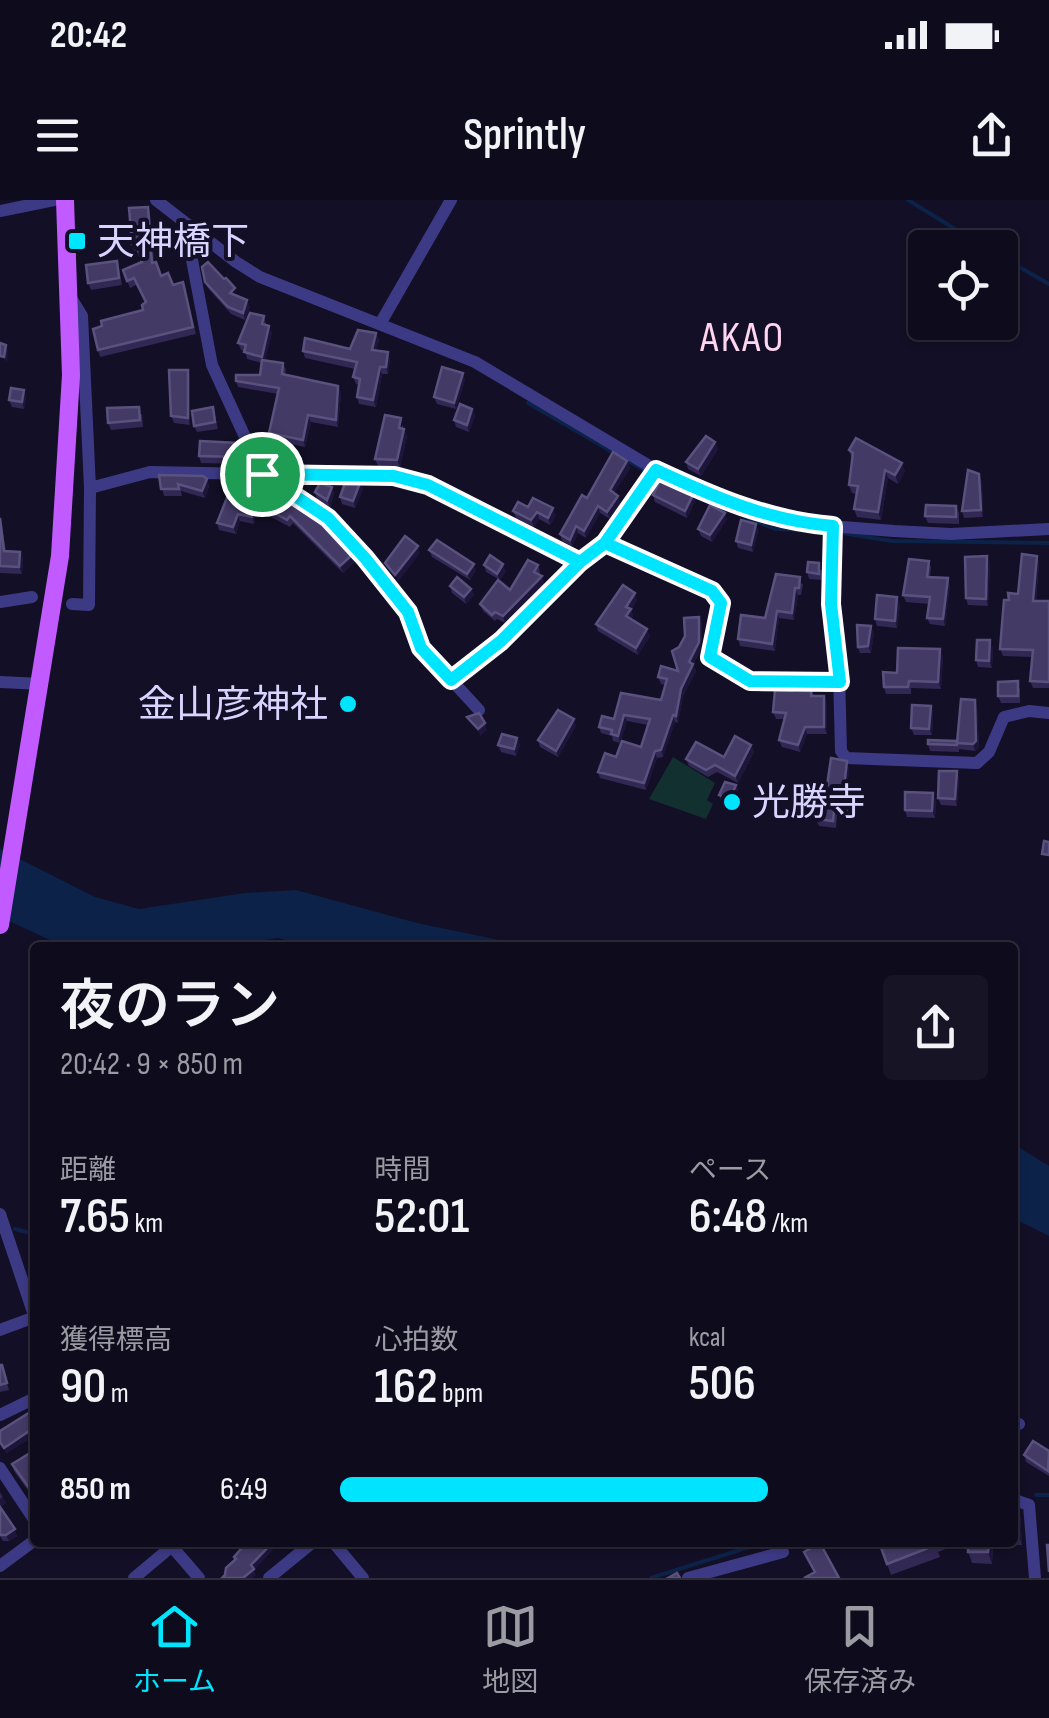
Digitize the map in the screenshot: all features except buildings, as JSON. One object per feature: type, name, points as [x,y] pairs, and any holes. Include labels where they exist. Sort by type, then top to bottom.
[{"type":"main road","points":[[0,925],[60,556],[69,441],[70,298],[65,200]]},
{"type":"street","points":[[0,211],[54,200]]},
{"type":"street","points":[[156,200],[260,277],[475,362],[656,470],[742,508],[833,530],[952,534],[1049,529]]},
{"type":"street","points":[[380,324],[451,200]]},
{"type":"street","points":[[185,223],[212,365],[262,474],[328,518],[365,558],[408,612],[421,648],[479,710]]},
{"type":"street","points":[[70,298],[82,316],[90,488],[89,605],[72,604]]},
{"type":"street","points":[[451,680],[501,641],[580,562],[605,543],[656,470]]},
{"type":"street","points":[[90,488],[150,472],[394,476],[428,485],[580,562]]},
{"type":"street","points":[[833,530],[831,604],[840,682],[841,751],[846,758],[977,762],[989,752],[1004,717],[1029,711],[1049,713]]},
{"type":"street","points":[[605,543],[712,591],[721,603],[710,657],[730,671],[761,682],[840,682]]},
{"type":"street","points":[[0,602],[32,597]]},
{"type":"street","points":[[0,682],[40,693]]},
{"type":"street","points":[[0,1214],[30,1302]]},
{"type":"street","points":[[0,1330],[30,1319]]},
{"type":"street","points":[[0,1415],[30,1400]]},
{"type":"street","points":[[0,1468],[30,1513]]},
{"type":"street","points":[[1018,1500],[1029,1505],[1035,1578]]},
{"type":"street","points":[[0,1566],[30,1544]]},
{"type":"street","points":[[134,1578],[167,1547]]},
{"type":"street","points":[[173,1547],[199,1578]]},
{"type":"street","points":[[269,1578],[308,1547]]},
{"type":"street","points":[[337,1547],[363,1578]]},
{"type":"street","points":[[688,1578],[783,1552]]},
{"type":"green space","points":[[673,757],[715,783],[707,800],[713,804],[706,819],[649,799]]},
{"type":"water","points":[[0,849],[95,897],[139,909],[245,893],[296,890],[417,923],[509,942],[292,942],[278,938],[252,942],[54,942],[0,917]]},
{"type":"water","points":[[1018,1147],[1049,1166],[1049,1236],[1018,1220]]},
{"type":"waterway","points":[[908,200],[957,230]]},
{"type":"waterway","points":[[1018,266],[1049,284]]},
{"type":"waterway","points":[[528,403],[649,473]]},
{"type":"waterway","points":[[689,494],[775,529],[802,530]]},
{"type":"waterway","points":[[842,533],[892,541],[1049,543]]},
{"type":"waterway","points":[[15,1229],[30,1233]]},
{"type":"waterway","points":[[1036,1495],[1049,1495]]},
{"type":"waterway","points":[[651,1578],[749,1547]]},
{"type":"place","name":"天神橋下","points":[[77,241]]},
{"type":"place","name":"金山彦神社","points":[[348,704]]},
{"type":"place","name":"光勝寺","points":[[732,802]]},
{"type":"district","name":"AKAO","points":[[743,336]]},
{"type":"route","points":[[262,474],[328,518],[365,558],[408,612],[421,648],[451,680],[501,641],[580,562],[605,543],[712,591],[721,603],[710,657],[730,671],[750,681],[840,682],[831,604],[833,526],[804,524],[742,508],[656,470],[605,543],[580,562],[428,485],[394,476],[262,474]]}]
